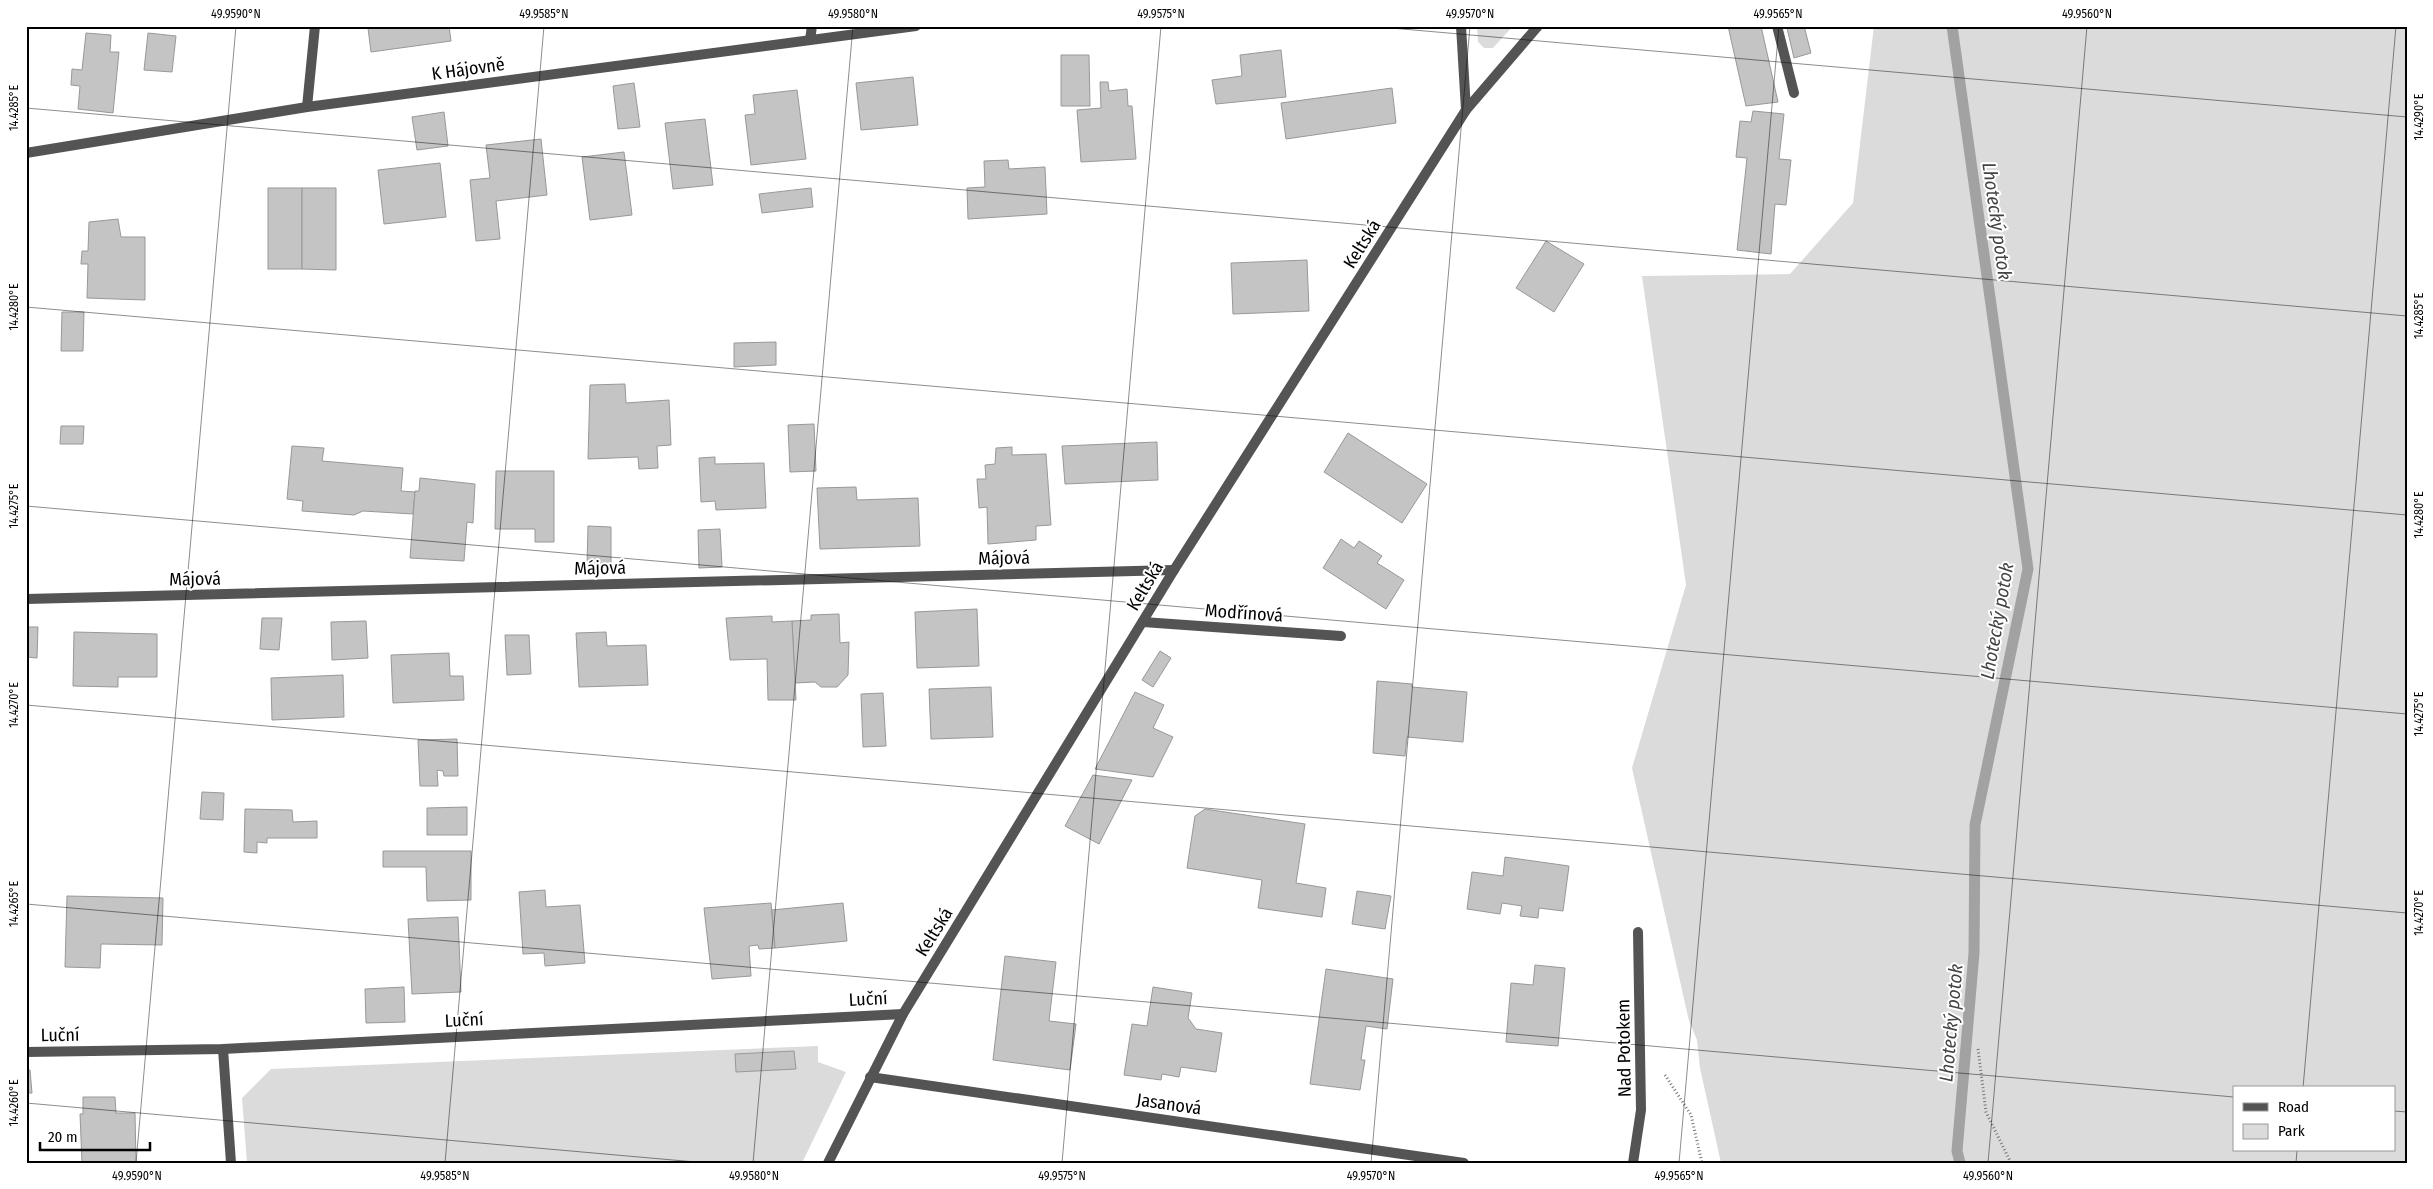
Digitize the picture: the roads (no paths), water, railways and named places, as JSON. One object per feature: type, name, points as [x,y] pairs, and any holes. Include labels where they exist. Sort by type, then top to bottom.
[{"type":"street","points":[[307,107],[315,26]]},
{"type":"street","points":[[810,40],[812,26]]},
{"type":"street","name":"K Hájovně","points":[[26,153],[307,107],[916,26]]},
{"type":"street","points":[[1461,26],[1466,110]]},
{"type":"street","name":"Keltská","points":[[828,1163],[903,1014],[1174,570],[1466,110],[1538,26]]},
{"type":"street","points":[[1777,26],[1794,93]]},
{"type":"street","name":"Májová","points":[[26,599],[1174,570]]},
{"type":"street","name":"Modřínová","points":[[1143,622],[1341,636]]},
{"type":"street","name":"Nad Potokem","points":[[1633,1163],[1641,1110],[1638,932]]},
{"type":"street","name":"Luční","points":[[26,1052],[223,1049],[903,1014]]},
{"type":"street","points":[[223,1049],[231,1163]]},
{"type":"street","name":"Jasanová","points":[[870,1077],[1464,1163]]},
{"type":"waterway","name":"Lhotecký potok","points":[[1952,26],[2028,569],[1975,825],[1974,953],[1957,1151],[1960,1163]]}]
